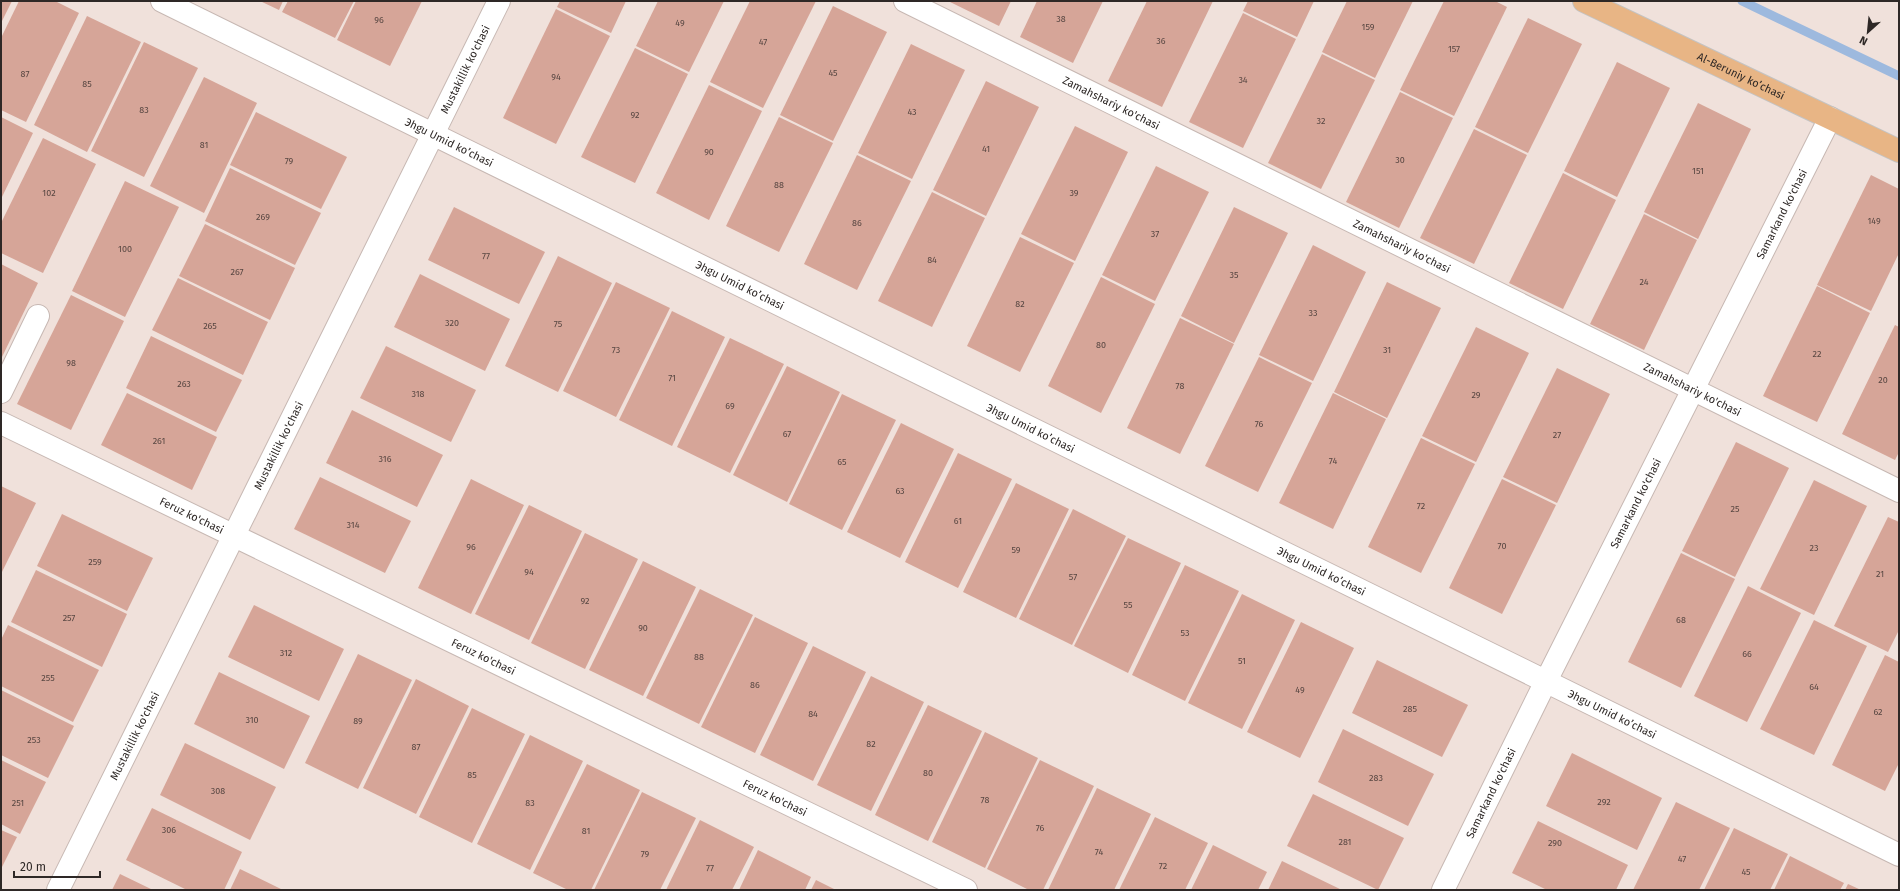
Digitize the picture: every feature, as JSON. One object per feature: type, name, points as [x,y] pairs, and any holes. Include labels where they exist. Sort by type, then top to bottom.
[{"type":"main road","name":"Al-Beruniy ko’chasi","points":[[1584,1],[1899,152]]},
{"type":"street","name":"Эhgu Umid ko’chasi","points":[[162,1],[434,133],[1899,855]]},
{"type":"street","name":"Mustakillik ko'chasi","points":[[58,890],[499,1]]},
{"type":"street","name":"Zamahshariy ko'chasi","points":[[905,1],[1899,491]]},
{"type":"street","name":"Samarkand ko'chasi","points":[[1443,890],[1546,681],[1830,118]]},
{"type":"street","points":[[1,392],[38,316]]},
{"type":"street","name":"Feruz ko'chasi","points":[[1,423],[966,890]]},
{"type":"building","points":[[1,1],[12,1],[1,23]]},
{"type":"building","points":[[19,1],[55,1],[79,13],[26,122],[1,110],[1,38]]},
{"type":"building","points":[[260,1],[283,1],[279,10]]},
{"type":"building","points":[[288,1],[354,1],[335,38],[282,12]]},
{"type":"building","points":[[356,1],[422,1],[390,66],[337,40]]},
{"type":"building","points":[[560,1],[626,1],[611,33],[557,7]]},
{"type":"building","points":[[658,1],[724,1],[689,72],[636,46]]},
{"type":"building","points":[[750,1],[816,1],[763,108],[710,82]]},
{"type":"building","points":[[948,1],[1011,1],[999,26]]},
{"type":"building","points":[[1037,1],[1103,1],[1073,63],[1020,37]]},
{"type":"building","points":[[1147,1],[1213,1],[1162,107],[1108,81]]},
{"type":"building","points":[[1248,1],[1314,1],[1297,37],[1243,11]]},
{"type":"building","points":[[1347,1],[1413,1],[1375,78],[1322,52]]},
{"type":"building","points":[[1444,1],[1495,1],[1507,7],[1454,116],[1400,90]]},
{"type":"building","points":[[833,6],[887,32],[833,141],[780,115]]},
{"type":"building","points":[[556,9],[610,36],[556,144],[503,118]]},
{"type":"building","points":[[1243,13],[1296,39],[1243,148],[1189,122]]},
{"type":"building","points":[[87,16],[141,42],[87,152],[34,125]]},
{"type":"building","points":[[1528,18],[1582,44],[1528,153],[1475,127]]},
{"type":"building","points":[[144,42],[198,68],[144,177],[91,151]]},
{"type":"building","points":[[911,44],[965,70],[912,179],[858,153]]},
{"type":"building","points":[[635,48],[688,74],[635,183],[581,157]]},
{"type":"building","points":[[1322,54],[1375,80],[1321,189],[1268,163]]},
{"type":"building","points":[[1617,62],[1670,88],[1617,197],[1564,171]]},
{"type":"building","points":[[204,77],[257,103],[204,213],[150,186]]},
{"type":"building","points":[[986,81],[1039,107],[986,216],[933,190]]},
{"type":"building","points":[[709,85],[762,111],[709,220],[656,193]]},
{"type":"building","points":[[1400,92],[1453,118],[1399,228],[1346,202]]},
{"type":"building","points":[[1698,103],[1751,129],[1698,239],[1644,212]]},
{"type":"building","points":[[256,112],[347,157],[321,209],[230,165]]},
{"type":"building","points":[[1,117],[33,133],[1,199]]},
{"type":"building","points":[[779,117],[833,143],[779,252],[726,226]]},
{"type":"building","points":[[1075,126],[1128,152],[1075,261],[1021,234]]},
{"type":"building","points":[[1474,129],[1527,155],[1474,264],[1420,238]]},
{"type":"building","points":[[43,138],[96,164],[43,273],[1,253],[1,223]]},
{"type":"building","points":[[857,155],[911,181],[857,290],[804,264]]},
{"type":"building","points":[[1156,166],[1209,192],[1155,301],[1102,275]]},
{"type":"building","points":[[230,168],[321,213],[295,265],[205,221]]},
{"type":"building","points":[[1563,173],[1616,200],[1563,309],[1509,283]]},
{"type":"building","points":[[1871,175],[1899,189],[1899,253],[1871,311],[1817,285]]},
{"type":"building","points":[[125,181],[179,207],[125,317],[72,291]]},
{"type":"building","points":[[932,192],[985,218],[932,327],[878,301]]},
{"type":"building","points":[[454,207],[545,252],[519,304],[428,260]]},
{"type":"building","points":[[1234,207],[1288,233],[1234,343],[1181,316]]},
{"type":"building","points":[[1644,214],[1697,240],[1644,350],[1590,324]]},
{"type":"building","points":[[205,224],[295,268],[270,320],[179,276]]},
{"type":"building","points":[[1020,237],[1074,263],[1020,372],[967,346]]},
{"type":"building","points":[[1313,245],[1366,272],[1313,381],[1259,355]]},
{"type":"building","points":[[558,256],[612,283],[558,392],[505,366]]},
{"type":"building","points":[[1,264],[38,283],[1,359]]},
{"type":"building","points":[[420,274],[510,319],[485,371],[394,327]]},
{"type":"building","points":[[1101,277],[1155,304],[1101,413],[1048,386]]},
{"type":"building","points":[[178,278],[268,322],[243,375],[152,330]]},
{"type":"building","points":[[616,282],[670,308],[616,417],[563,391]]},
{"type":"building","points":[[1387,282],[1441,308],[1387,418],[1334,392]]},
{"type":"building","points":[[1817,286],[1870,313],[1817,422],[1763,396]]},
{"type":"building","points":[[71,295],[124,321],[71,430],[17,404]]},
{"type":"building","points":[[672,311],[725,337],[672,446],[619,420]]},
{"type":"building","points":[[1180,318],[1234,344],[1180,454],[1127,428]]},
{"type":"building","points":[[1895,325],[1899,327],[1899,452],[1895,460],[1842,434]]},
{"type":"building","points":[[1476,327],[1529,353],[1476,462],[1422,436]]},
{"type":"building","points":[[151,336],[242,380],[216,432],[126,388]]},
{"type":"building","points":[[730,338],[784,364],[730,473],[677,447]]},
{"type":"building","points":[[386,346],[476,390],[451,442],[360,398]]},
{"type":"building","points":[[1259,357],[1312,383],[1258,492],[1205,466]]},
{"type":"building","points":[[787,366],[840,392],[787,502],[733,475]]},
{"type":"building","points":[[1557,368],[1610,394],[1557,503],[1503,477]]},
{"type":"building","points":[[127,393],[217,437],[192,490],[101,445]]},
{"type":"building","points":[[1333,393],[1386,419],[1333,529],[1279,503]]},
{"type":"building","points":[[842,394],[896,420],[842,530],[789,504]]},
{"type":"building","points":[[352,410],[443,455],[417,507],[326,463]]},
{"type":"building","points":[[901,423],[954,449],[900,558],[847,532]]},
{"type":"building","points":[[1421,438],[1475,464],[1421,573],[1368,547]]},
{"type":"building","points":[[1736,442],[1789,468],[1735,577],[1682,551]]},
{"type":"building","points":[[958,453],[1012,479],[958,588],[905,562]]},
{"type":"building","points":[[320,477],[411,521],[385,573],[294,529]]},
{"type":"building","points":[[471,479],[524,505],[471,614],[418,588]]},
{"type":"building","points":[[1502,479],[1556,505],[1502,614],[1449,588]]},
{"type":"building","points":[[1814,480],[1867,506],[1814,615],[1760,589]]},
{"type":"building","points":[[1016,483],[1069,509],[1016,618],[963,592]]},
{"type":"building","points":[[1,486],[36,503],[1,574]]},
{"type":"building","points":[[529,505],[582,531],[529,640],[475,614]]},
{"type":"building","points":[[1073,509],[1126,536],[1072,645],[1019,619]]},
{"type":"building","points":[[62,514],[153,558],[127,611],[37,566]]},
{"type":"building","points":[[1888,517],[1899,522],[1899,630],[1888,652],[1834,626]]},
{"type":"building","points":[[585,533],[638,559],[585,669],[531,643]]},
{"type":"building","points":[[1128,538],[1181,563],[1128,673],[1074,646]]},
{"type":"building","points":[[1681,553],[1735,579],[1681,688],[1628,662]]},
{"type":"building","points":[[643,561],[696,587],[643,696],[589,670]]},
{"type":"building","points":[[1185,565],[1239,591],[1185,701],[1132,675]]},
{"type":"building","points":[[36,570],[127,614],[102,667],[11,622]]},
{"type":"building","points":[[1748,586],[1801,613],[1747,722],[1694,696]]},
{"type":"building","points":[[700,589],[753,615],[699,724],[646,698]]},
{"type":"building","points":[[1242,594],[1295,620],[1242,729],[1188,703]]},
{"type":"building","points":[[254,605],[344,649],[319,701],[228,657]]},
{"type":"building","points":[[755,617],[808,643],[755,753],[701,727]]},
{"type":"building","points":[[1814,620],[1867,646],[1814,755],[1760,729]]},
{"type":"building","points":[[1301,622],[1354,648],[1300,758],[1247,732]]},
{"type":"building","points":[[8,625],[99,670],[73,722],[1,686],[1,640]]},
{"type":"building","points":[[813,646],[866,672],[813,781],[760,755]]},
{"type":"building","points":[[358,654],[412,680],[358,789],[305,763]]},
{"type":"building","points":[[1885,655],[1899,662],[1899,763],[1885,791],[1832,765]]},
{"type":"building","points":[[1377,660],[1468,705],[1442,757],[1352,713]]},
{"type":"building","points":[[219,672],[310,716],[284,769],[194,724]]},
{"type":"building","points":[[871,676],[924,702],[871,811],[817,785]]},
{"type":"building","points":[[416,679],[469,706],[416,814],[363,788]]},
{"type":"building","points":[[1,690],[74,726],[48,778],[1,755]]},
{"type":"building","points":[[928,705],[982,731],[928,841],[875,815]]},
{"type":"building","points":[[472,708],[525,734],[472,843],[419,817]]},
{"type":"building","points":[[1343,729],[1434,774],[1408,826],[1318,782]]},
{"type":"building","points":[[985,732],[1038,758],[985,868],[932,842]]},
{"type":"building","points":[[530,735],[583,761],[530,870],[477,844]]},
{"type":"building","points":[[185,743],[276,787],[250,840],[160,795]]},
{"type":"building","points":[[1572,753],[1662,798],[1637,850],[1546,806]]},
{"type":"building","points":[[1,760],[46,782],[20,834],[1,824]]},
{"type":"building","points":[[1040,760],[1094,786],[1043,890],[1029,890],[987,869]]},
{"type":"building","points":[[587,764],[640,790],[591,890],[568,890],[533,873]]},
{"type":"building","points":[[1097,788],[1151,814],[1114,890],[1048,890]]},
{"type":"building","points":[[642,792],[696,818],[660,890],[594,890]]},
{"type":"building","points":[[1313,794],[1404,838],[1378,890],[1287,846]]},
{"type":"building","points":[[1676,802],[1730,828],[1699,890],[1633,890]]},
{"type":"building","points":[[152,808],[242,852],[224,890],[187,890],[126,860]]},
{"type":"building","points":[[1155,817],[1208,843],[1185,890],[1119,890]]},
{"type":"building","points":[[700,820],[754,847],[732,890],[666,890]]},
{"type":"building","points":[[1538,821],[1628,865],[1616,890],[1547,890],[1512,873]]},
{"type":"building","points":[[1734,828],[1788,854],[1770,890],[1704,890]]},
{"type":"building","points":[[1,830],[17,837],[1,869]]},
{"type":"building","points":[[1213,845],[1267,872],[1258,890],[1191,890]]},
{"type":"building","points":[[758,850],[811,877],[805,890],[739,890]]},
{"type":"building","points":[[1790,856],[1844,883],[1840,890],[1774,890]]},
{"type":"building","points":[[1282,861],[1342,890],[1268,890]]},
{"type":"building","points":[[240,869],[283,890],[230,890]]},
{"type":"building","points":[[120,874],[153,890],[112,890]]},
{"type":"building","points":[[816,880],[836,890],[811,890]]},
{"type":"building","points":[[1848,884],[1861,890],[1845,890]]},
{"type":"waterway","points":[[1742,1],[1899,76]]}]
